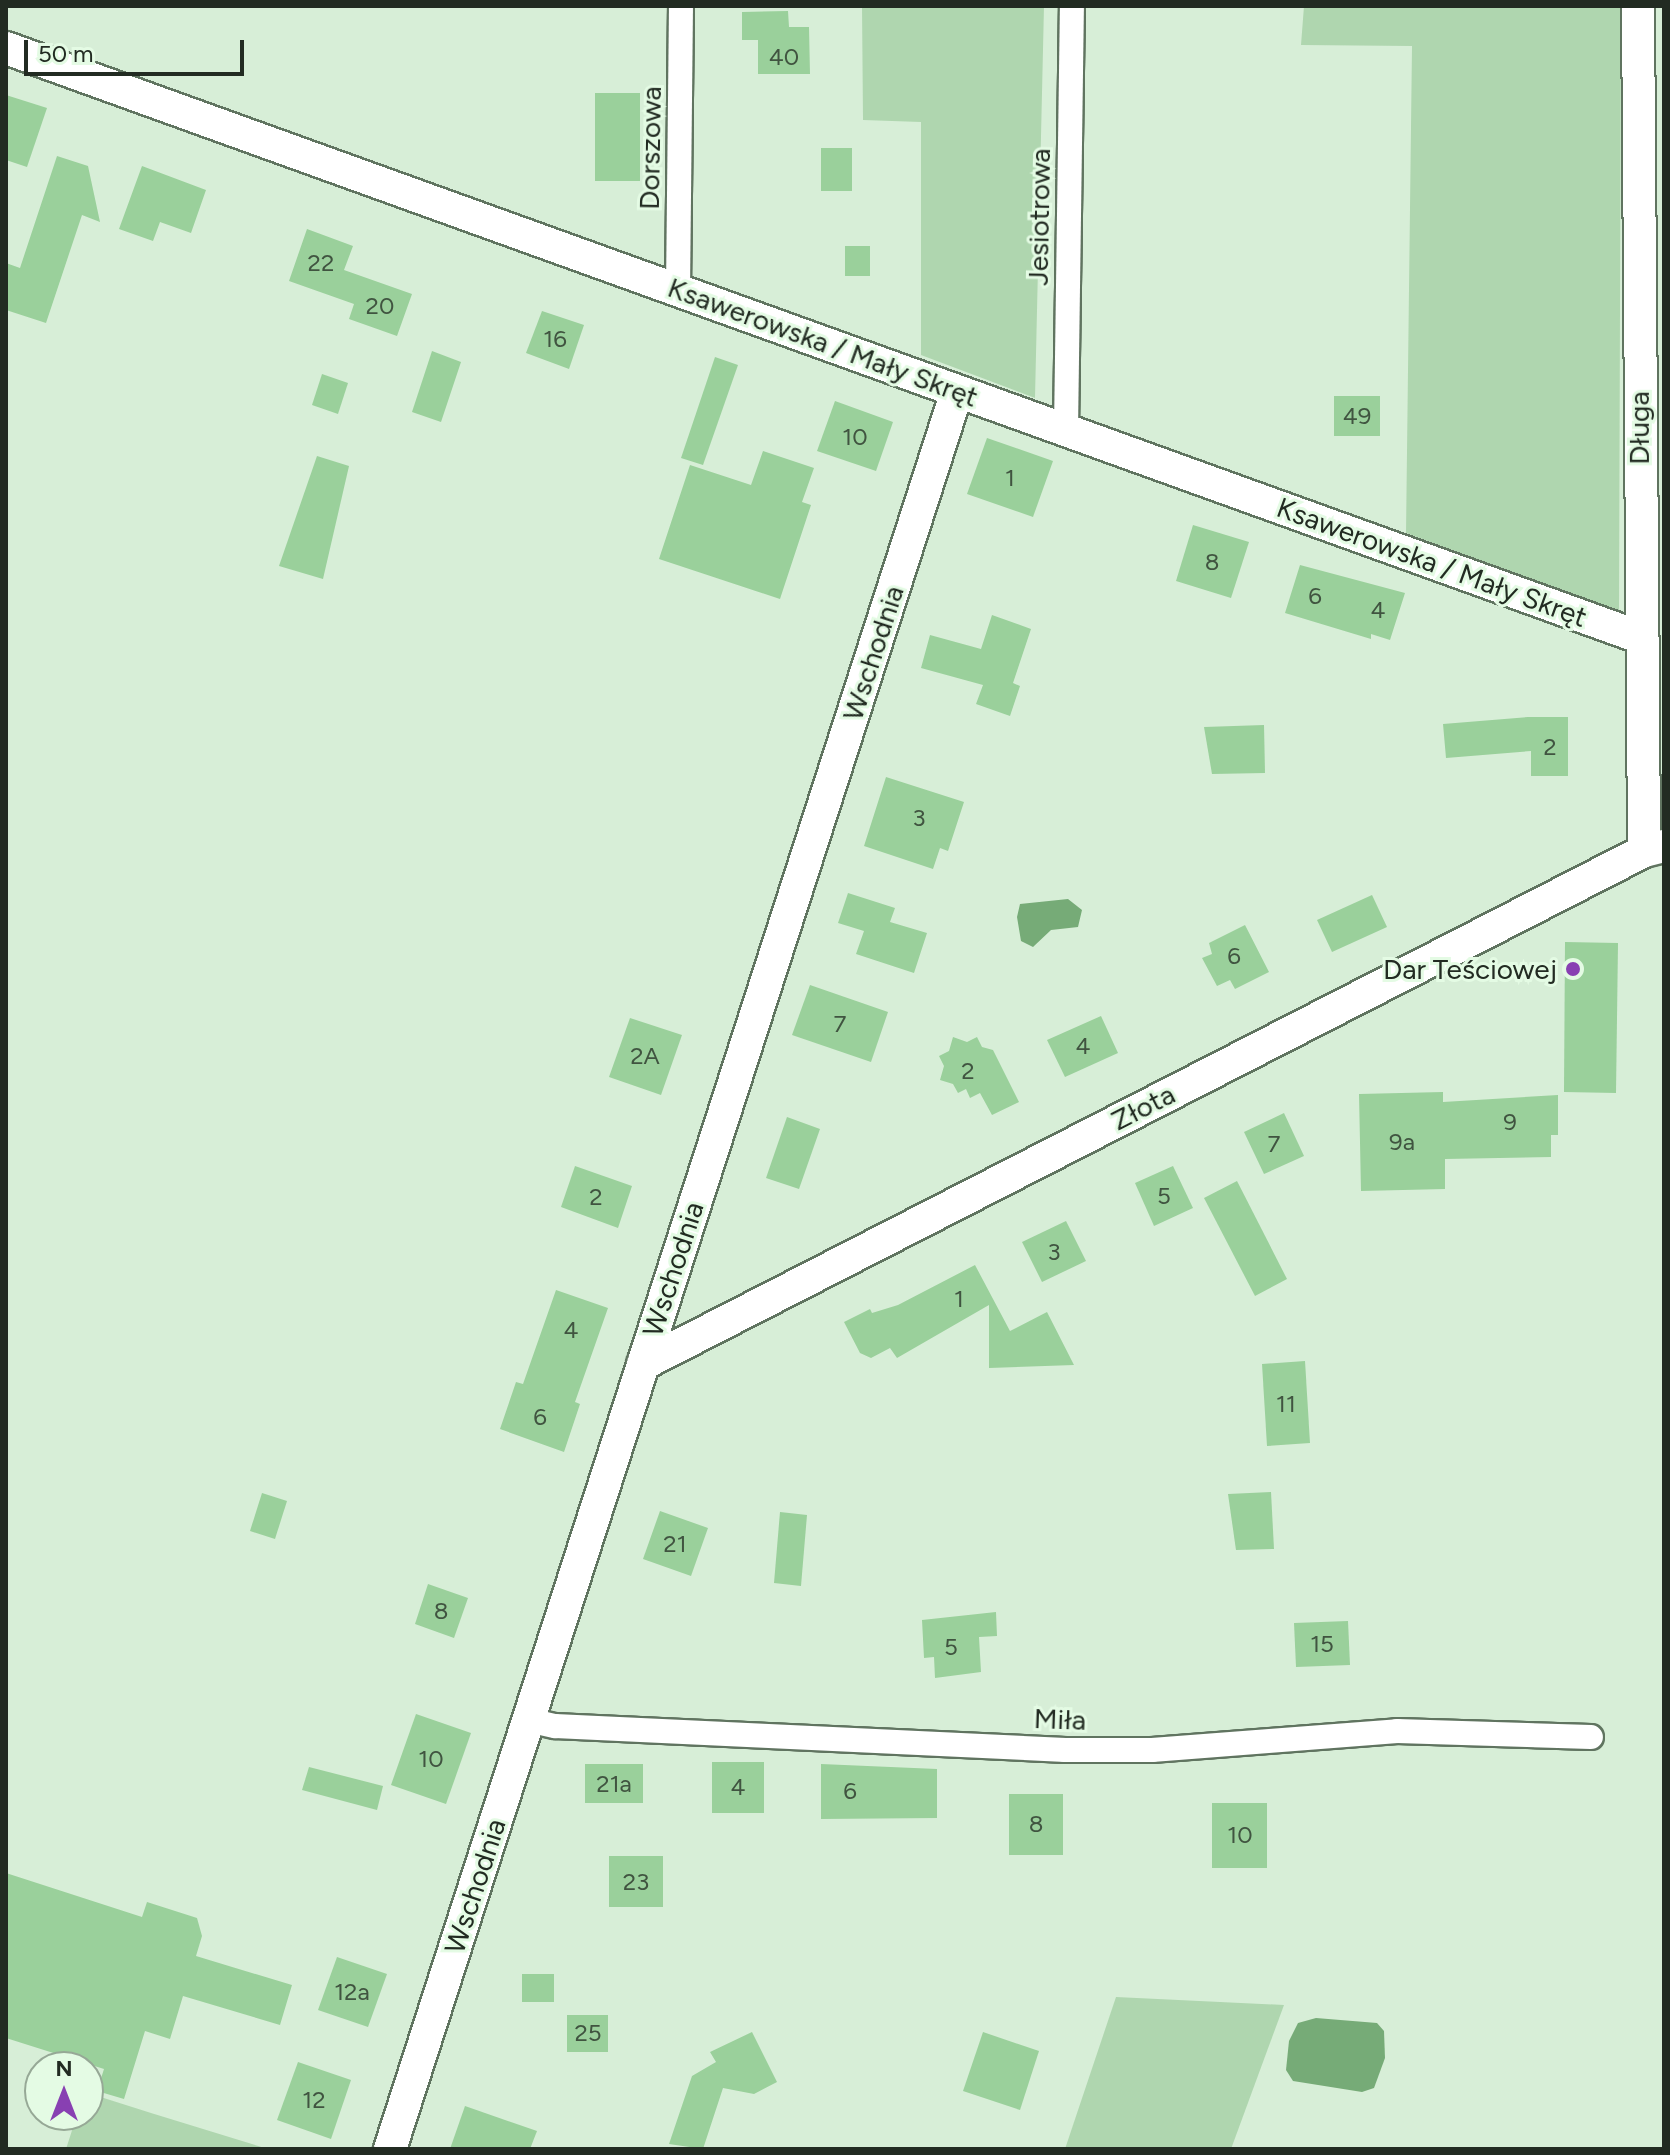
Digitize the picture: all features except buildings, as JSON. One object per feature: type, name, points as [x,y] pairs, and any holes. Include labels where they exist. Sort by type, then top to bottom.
[{"type":"street","name":"Dorszowa","points":[[678,291],[681,6]]},
{"type":"street","name":"Jesiotrowa","points":[[1066,430],[1072,6]]},
{"type":"street","name":"Długa","points":[[1638,6],[1639,637],[1654,848]]},
{"type":"street","name":"Ksawerowska / Mały Skręt","points":[[6,48],[1639,637]]},
{"type":"street","name":"Wschodnia","points":[[390,2149],[957,391]]},
{"type":"street","name":"Złota","points":[[643,1364],[1654,848]]},
{"type":"street","name":"Miła","points":[[528,1720],[555,1726],[1065,1750],[1152,1750],[1397,1731],[1591,1737]]},
{"type":"shaded area","points":[[862,6],[1044,6],[1035,398],[921,355],[921,122],[863,120]]},
{"type":"shaded area","points":[[1304,6],[1621,6],[1619,612],[1406,533],[1412,46],[1301,45]]},
{"type":"shaded area","points":[[1068,899],[1082,910],[1078,927],[1051,930],[1033,947],[1021,941],[1017,917],[1020,904]]},
{"type":"shaded area","points":[[1116,1997],[1284,2005],[1231,2149],[1065,2149]]},
{"type":"shaded area","points":[[1316,2018],[1377,2023],[1384,2031],[1385,2058],[1374,2088],[1362,2092],[1293,2081],[1286,2070],[1289,2041],[1298,2023]]},
{"type":"shaded area","points":[[104,2098],[268,2149],[66,2149],[72,2131],[104,2131]]},
{"type":"place","name":"Dar Teściowej","points":[[1573,969]]}]
